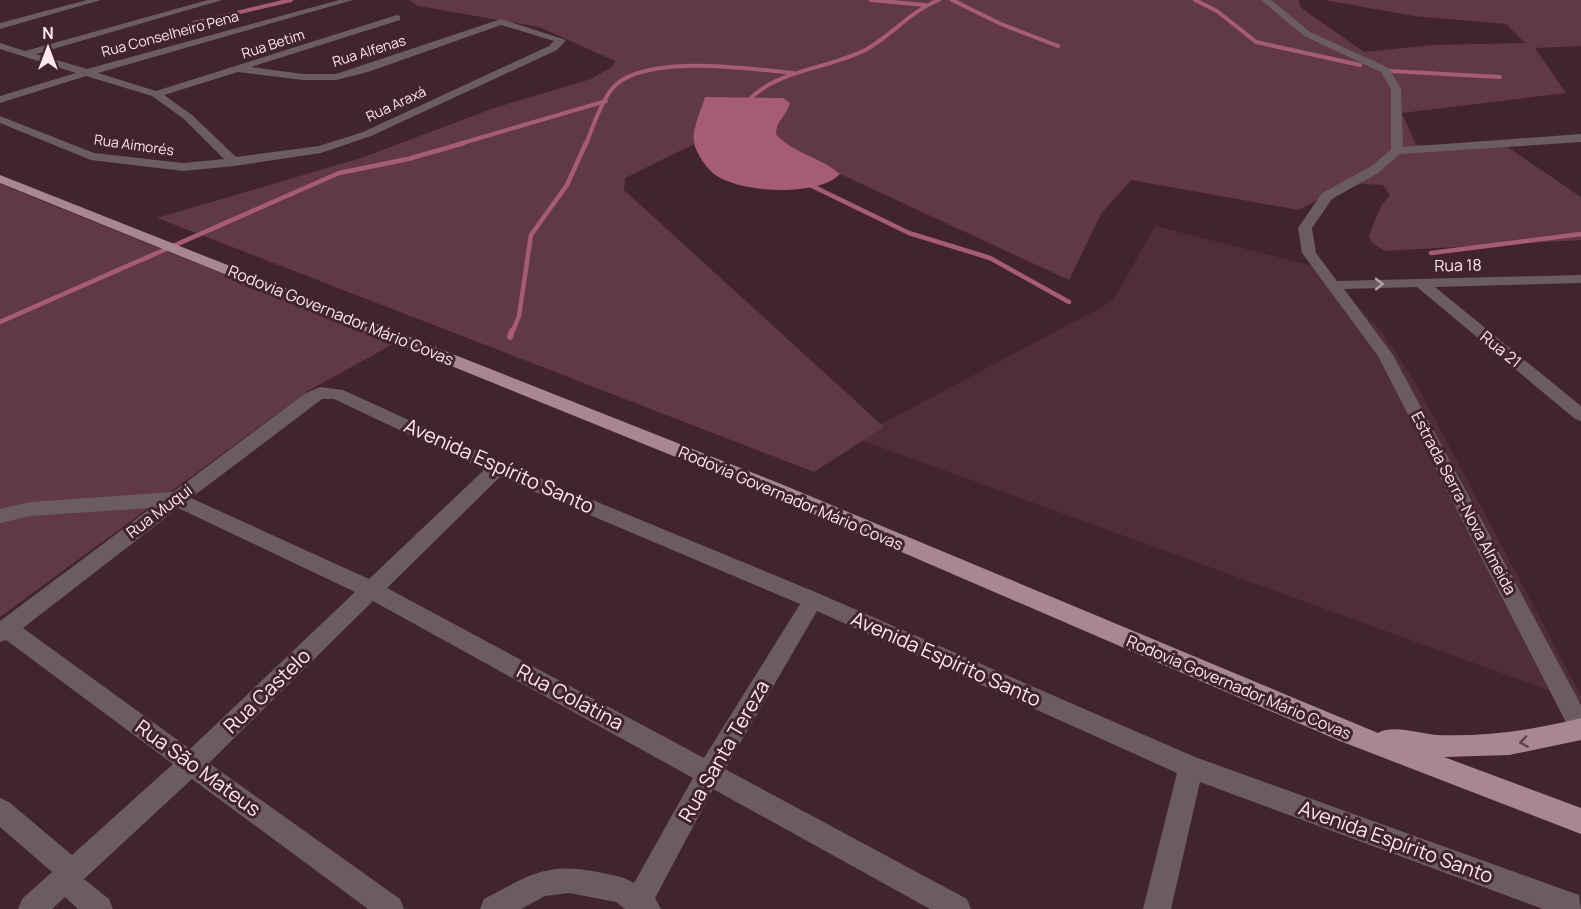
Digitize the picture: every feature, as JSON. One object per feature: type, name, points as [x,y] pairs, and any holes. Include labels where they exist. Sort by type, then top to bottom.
[{"type":"main road","name":"Rodovia Governador Mário Covas","points":[[0,180],[774,489],[1348,733],[1581,821]]},
{"type":"main road","points":[[1348,733],[1404,742],[1481,746],[1521,743],[1581,728]]},
{"type":"street","points":[[0,26],[95,0]]},
{"type":"street","points":[[24,54],[218,0]]},
{"type":"street","name":"Rua Conselheiro Pena","points":[[0,100],[85,73],[349,0]]},
{"type":"street","points":[[1264,0],[1307,34],[1384,70],[1396,89],[1397,151],[1581,138]]},
{"type":"street","name":"Rua Betim","points":[[156,94],[397,18]]},
{"type":"street","name":"Rua Alfenas","points":[[240,69],[303,77],[336,77],[364,70],[501,22],[558,37],[561,42]]},
{"type":"street","name":"Rua Araxá","points":[[234,162],[312,151],[351,140],[553,48],[561,42]]},
{"type":"street","points":[[0,46],[156,94],[188,117],[234,162]]},
{"type":"street","name":"Rua Aimorés","points":[[0,119],[91,156],[183,167],[234,162]]},
{"type":"street","name":"Estrada Serra-Nova Almeida","points":[[1397,151],[1374,170],[1327,196],[1305,228],[1309,253],[1336,285],[1385,355],[1581,728]]},
{"type":"street","name":"Rua 18","points":[[1336,285],[1581,279]]},
{"type":"street","name":"Rua 21","points":[[1422,284],[1573,399],[1581,415]]},
{"type":"street","name":"Avenida Espírito Santo","points":[[320,393],[337,394],[497,468],[813,600],[1191,767],[1579,909]]},
{"type":"street","name":"Rua Muqui","points":[[3,631],[320,393]]},
{"type":"street","name":"Rua Castelo","points":[[32,909],[192,763],[497,468]]},
{"type":"street","points":[[0,516],[30,509],[176,499]]},
{"type":"street","name":"Rua Colatina","points":[[176,499],[372,590],[957,909]]},
{"type":"street","name":"Rua Santa Tereza","points":[[643,906],[709,773],[813,600]]},
{"type":"street","name":"Rua São Mateus","points":[[3,631],[192,763],[390,909]]},
{"type":"street","points":[[1157,909],[1191,767]]},
{"type":"street","points":[[0,811],[68,875],[99,909]]},
{"type":"street","points":[[494,909],[542,883],[569,880],[622,890],[643,906]]},
{"type":"shaded area","points":[[409,0],[1299,0],[1300,7],[1364,52],[1433,45],[1525,43],[1506,24],[1414,16],[1324,0],[1581,0],[1581,46],[1535,48],[1566,93],[1402,113],[1416,145],[1506,146],[1581,197],[1581,240],[1385,251],[1372,243],[1369,235],[1381,206],[1390,195],[1383,185],[1348,183],[1299,210],[1131,180],[1101,214],[1069,280],[840,174],[790,146],[776,134],[789,103],[699,117],[694,144],[625,178],[624,190],[884,427],[814,472],[157,218],[361,158],[494,108],[591,79],[612,67],[615,61],[539,27],[418,6]]},
{"type":"shaded area","points":[[705,97],[783,98],[790,103],[778,125],[776,134],[790,146],[840,174],[815,186],[780,190],[744,186],[717,176],[702,161],[694,142],[696,125]]},
{"type":"shaded area","points":[[0,184],[395,343],[308,391],[0,617]]},
{"type":"shaded area","points":[[1155,226],[1321,268],[1382,332],[1418,387],[1581,696],[1581,702],[855,438],[1113,301]]},
{"type":"waterway","points":[[194,23],[291,0]]},
{"type":"waterway","points":[[871,0],[925,5]]},
{"type":"waterway","points":[[746,103],[758,91],[772,83],[867,49],[919,10],[939,0]]},
{"type":"waterway","points":[[952,0],[1001,24],[1058,46]]},
{"type":"waterway","points":[[1195,0],[1217,11],[1256,42],[1360,65]]},
{"type":"waterway","points":[[604,102],[611,90],[625,78],[645,71],[670,67],[724,67],[793,73]]},
{"type":"waterway","points":[[1390,71],[1500,77]]},
{"type":"waterway","points":[[459,144],[604,102]]},
{"type":"waterway","points":[[586,144],[604,102]]},
{"type":"waterway","points":[[0,322],[339,173],[408,159],[464,143]]},
{"type":"waterway","points":[[512,333],[519,316],[531,235],[567,185],[586,143]]},
{"type":"waterway","points":[[808,184],[909,233],[990,258],[1069,302]]},
{"type":"waterway","points":[[1431,253],[1581,234]]},
{"type":"waterway","points":[[510,337],[512,331]]}]
